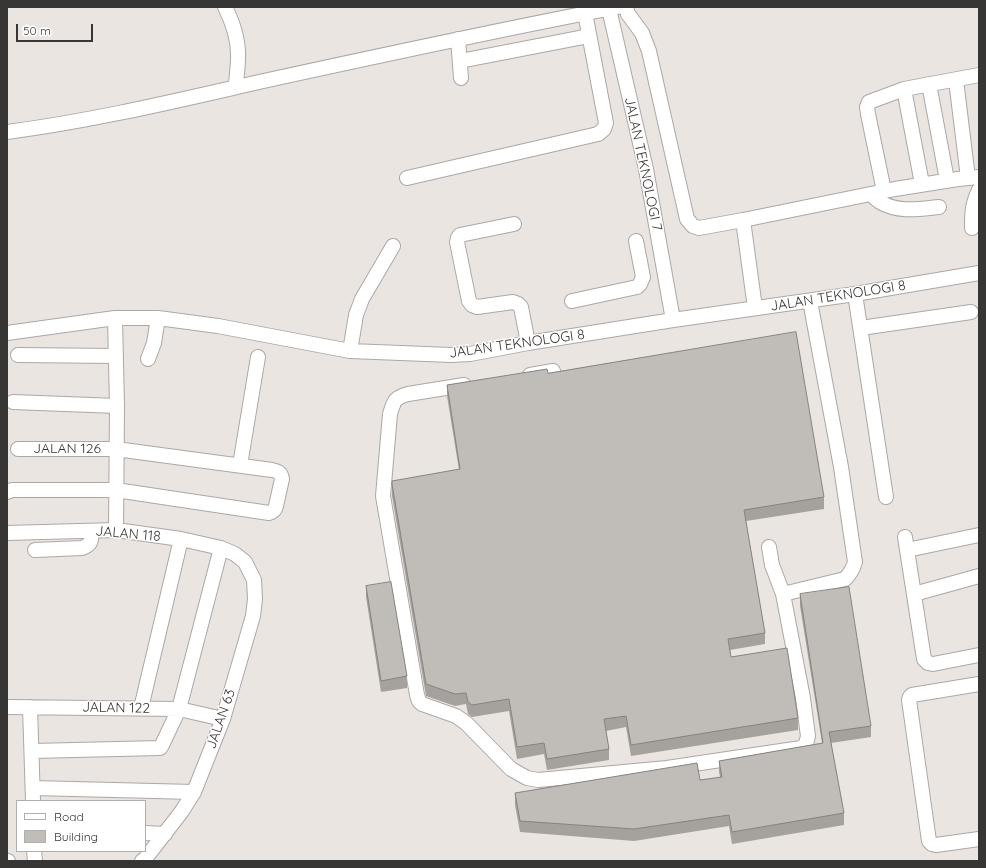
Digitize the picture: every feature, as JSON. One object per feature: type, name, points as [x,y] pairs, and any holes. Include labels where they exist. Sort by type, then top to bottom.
[{"type":"street","points":[[225,7],[235,30],[238,51],[236,87]]},
{"type":"street","points":[[626,7],[628,14],[642,33],[649,51],[688,219],[693,226],[699,228],[884,191],[973,177],[956,80]]},
{"type":"street","points":[[7,132],[40,128],[126,111],[580,12],[613,8]]},
{"type":"street","name":"JALAN TEKNOLOGI 7","points":[[613,8],[646,169],[673,320]]},
{"type":"street","points":[[407,178],[598,134],[604,129],[606,123],[589,36],[580,12]]},
{"type":"street","points":[[460,61],[589,36]]},
{"type":"street","points":[[458,39],[461,78]]},
{"type":"street","points":[[884,191],[868,114],[867,107],[869,102],[904,89],[979,75]]},
{"type":"street","points":[[929,84],[947,180]]},
{"type":"street","points":[[904,89],[922,184]]},
{"type":"street","points":[[972,228],[972,209],[974,200],[979,190]]},
{"type":"street","points":[[870,194],[880,202],[907,210],[940,206]]},
{"type":"street","points":[[743,220],[755,308]]},
{"type":"street","points":[[514,224],[460,235],[457,242],[469,301],[472,305],[477,307],[513,302],[518,304],[521,307],[528,343]]},
{"type":"street","points":[[572,301],[637,287],[643,277],[636,241]]},
{"type":"street","points":[[350,351],[356,315],[362,299],[393,246]]},
{"type":"street","points":[[642,266],[663,263]]},
{"type":"street","name":"JALAN TEKNOLOGI 8","points":[[7,332],[115,318],[158,318],[218,326],[350,351],[452,355],[470,354],[528,343],[673,320],[810,301],[979,273]]},
{"type":"street","points":[[855,294],[886,497]]},
{"type":"street","points":[[783,594],[845,579],[850,574],[855,562],[841,467],[810,301]]},
{"type":"street","points":[[861,328],[970,312]]},
{"type":"street","points":[[115,318],[117,406],[116,530]]},
{"type":"street","points":[[148,360],[154,343],[158,318]]},
{"type":"street","points":[[18,355],[116,356]]},
{"type":"street","points":[[240,465],[258,357]]},
{"type":"street","points":[[515,377],[553,371]]},
{"type":"street","points":[[477,383],[408,394],[400,396],[394,401],[390,414],[383,496],[419,701],[422,704],[456,716],[466,723],[510,769],[527,778],[538,780],[667,768],[801,748],[806,744],[808,736],[803,698],[783,594],[772,566],[769,547]]},
{"type":"street","points":[[13,402],[117,406]]},
{"type":"street","name":"JALAN 126","points":[[18,449],[116,449],[272,470],[278,472],[282,479],[275,510],[269,513],[116,490]]},
{"type":"street","points":[[7,492],[12,490],[116,490]]},
{"type":"street","name":"JALAN 118","points":[[7,533],[116,530],[181,539],[221,548],[235,554],[244,562]]},
{"type":"street","points":[[35,550],[82,548],[88,546],[91,542],[92,531]]},
{"type":"street","points":[[979,534],[906,543],[924,659],[928,663],[933,664],[979,655]]},
{"type":"street","points":[[141,708],[181,539]]},
{"type":"street","points":[[32,751],[160,748],[179,709],[221,548]]},
{"type":"street","name":"JALAN 63","points":[[142,861],[146,859],[165,834],[194,792],[223,719],[253,616],[255,598],[254,580],[244,562]]},
{"type":"street","points":[[914,594],[979,576]]},
{"type":"street","points":[[979,684],[912,695],[909,700],[929,841],[936,845],[979,839]]},
{"type":"street","name":"JALAN 122","points":[[7,707],[179,709],[223,719]]},
{"type":"street","points":[[30,707],[33,794],[194,792]]},
{"type":"street","points":[[146,833],[165,834]]},
{"type":"building","points":[[796,332],[824,497],[744,510],[765,633],[728,639],[731,657],[787,648],[798,718],[631,745],[626,716],[604,719],[609,749],[547,759],[544,743],[517,747],[509,699],[472,705],[468,702],[466,693],[455,694],[426,684],[392,481],[460,469],[447,385],[547,369],[548,373]]},
{"type":"building","points":[[391,582],[407,676],[381,681],[366,586]]},
{"type":"building","points":[[849,587],[871,726],[829,732],[844,813],[732,832],[729,815],[634,829],[520,821],[515,793],[697,763],[700,780],[722,777],[719,761],[823,743],[800,594]]}]
